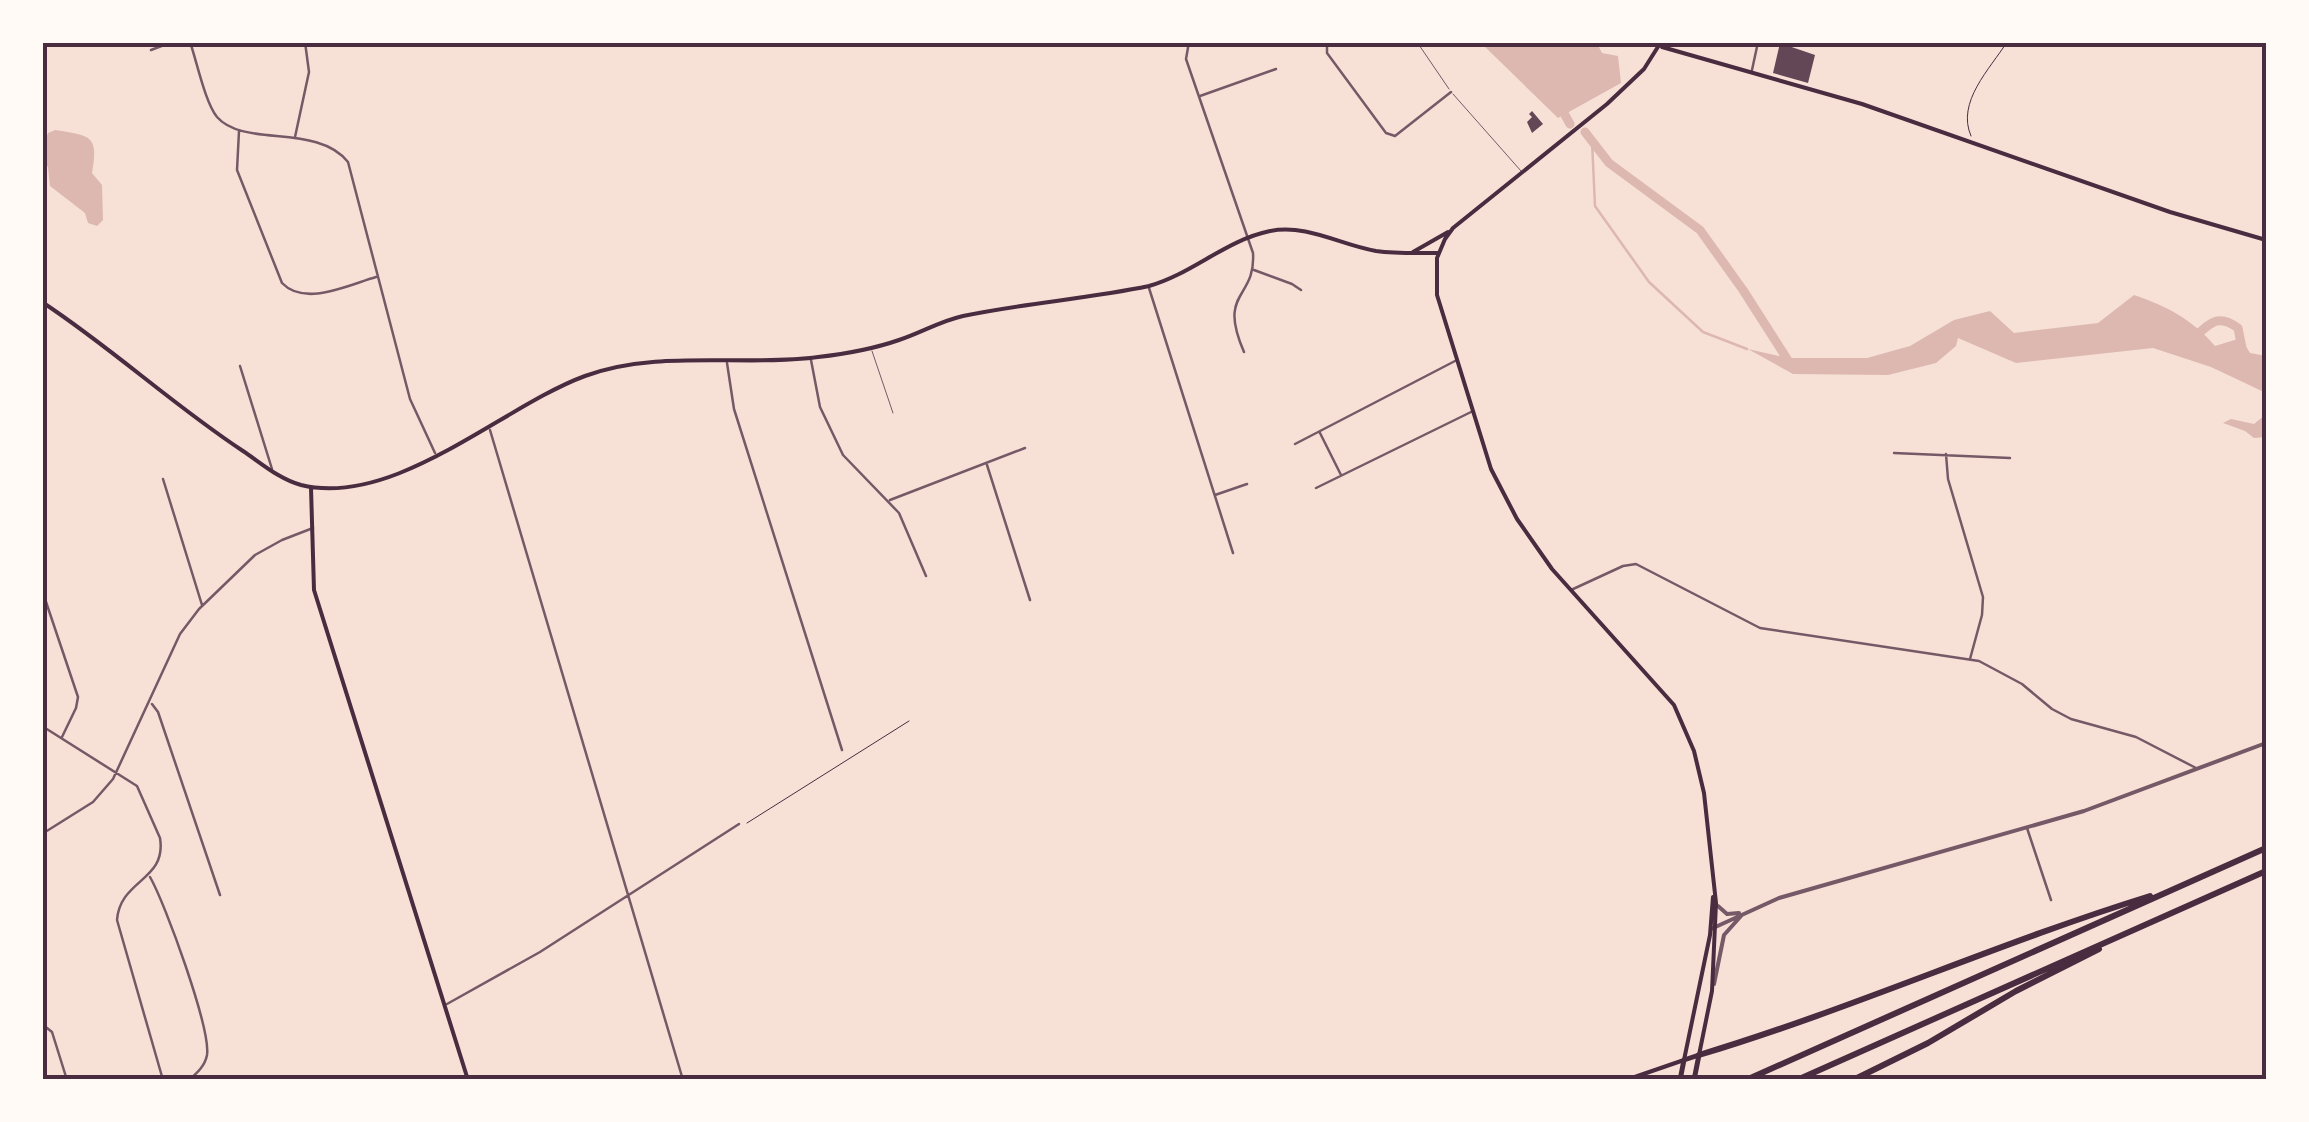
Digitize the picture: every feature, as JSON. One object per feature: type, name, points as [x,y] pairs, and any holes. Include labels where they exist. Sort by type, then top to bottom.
[{"type":"highway","points":[[1746,1080],[2266,848]]},
{"type":"highway","points":[[1797,1080],[2266,871]]},
{"type":"highway","points":[[1699,1056],[1802,1024],[1992,949],[2180,886]]},
{"type":"highway","points":[[1853,1080],[2122,935]]},
{"type":"main road","points":[[1408,253],[1424,248],[1454,228],[1613,98],[1644,69],[1661,44],[1751,74],[1862,104],[2170,212],[2266,240]]},
{"type":"main road","points":[[1454,228],[1439,253],[1438,302],[1491,468],[1532,543],[1666,694],[1685,726],[1701,778],[1716,904],[1680,1080]]},
{"type":"main road","points":[[42,302],[229,442],[290,481],[311,487],[351,486],[436,455],[570,382],[608,368],[810,358],[871,348],[961,316],[1149,286],[1249,237],[1269,232],[1297,230],[1374,251],[1439,253]]},
{"type":"main road","points":[[311,487],[316,597],[468,1080]]},
{"type":"main road","points":[[1694,1080],[1712,990],[1714,892]]},
{"type":"main road","points":[[1626,1080],[1699,1056]]},
{"type":"street","points":[[150,50],[172,42]]},
{"type":"street","points":[[190,42],[215,115],[239,130],[331,146],[348,162],[410,399],[436,455]]},
{"type":"street","points":[[295,138],[309,72],[305,42]]},
{"type":"street","points":[[1189,42],[1185,54],[1254,253],[1253,269],[1235,302],[1232,318],[1244,352]]},
{"type":"street","points":[[1327,42],[1328,53],[1386,133],[1394,136],[1409,128],[1451,92]]},
{"type":"street","points":[[1751,74],[1758,42]]},
{"type":"street","points":[[1198,96],[1276,70]]},
{"type":"street","points":[[239,130],[237,170],[282,283],[293,293],[306,296],[378,276]]},
{"type":"street","points":[[1253,269],[1301,290]]},
{"type":"street","points":[[1149,286],[1233,553]]},
{"type":"street","points":[[810,358],[820,407],[843,456],[868,485],[889,500],[906,528],[926,576]]},
{"type":"street","points":[[1295,444],[1456,360]]},
{"type":"street","points":[[726,361],[734,409],[842,750]]},
{"type":"street","points":[[240,366],[272,470]]},
{"type":"street","points":[[1316,488],[1471,412]]},
{"type":"street","points":[[489,428],[683,1080]]},
{"type":"street","points":[[1319,432],[1341,476]]},
{"type":"street","points":[[889,500],[1025,448]]},
{"type":"street","points":[[1894,453],[2010,458]]},
{"type":"street","points":[[1946,454],[1948,478],[1983,596],[1970,659]]},
{"type":"street","points":[[986,464],[1030,600]]},
{"type":"street","points":[[163,479],[202,606]]},
{"type":"street","points":[[1214,496],[1247,484]]},
{"type":"street","points":[[42,834],[81,812],[114,779],[180,634],[202,606],[255,556],[313,528]]},
{"type":"street","points":[[1570,590],[1636,564],[1760,628],[1970,659],[2006,673],[2072,720],[2136,738],[2197,769]]},
{"type":"street","points":[[42,590],[78,697],[62,738]]},
{"type":"street","points":[[151,703],[158,712],[220,896]]},
{"type":"street","points":[[42,726],[137,786],[162,847],[149,876],[127,891],[117,920],[162,1080]]},
{"type":"street","points":[[1714,928],[1791,895],[2108,802],[2266,743]]},
{"type":"street","points":[[446,1004],[540,952],[739,824]]},
{"type":"street","points":[[2027,827],[2051,900]]},
{"type":"street","points":[[149,876],[166,910],[207,1040],[205,1063],[189,1080]]},
{"type":"street","points":[[1716,904],[1728,914],[1744,912]]},
{"type":"street","points":[[1712,990],[1724,935],[1744,912]]},
{"type":"street","points":[[42,1024],[52,1032],[67,1080]]},
{"type":"lane","points":[[1417,42],[1451,92],[1521,171]]},
{"type":"lane","points":[[871,348],[893,413]]},
{"type":"path","points":[[1975,144],[1965,118],[1967,108],[1989,64],[2007,42]]},
{"type":"path","points":[[739,824],[909,721]]},
{"type":"shaded area","points":[[1481,43],[1597,43],[1602,53],[1618,56],[1621,83],[1558,118]]},
{"type":"shaded area","points":[[55,130],[84,136],[93,144],[92,173],[102,185],[103,220],[97,226],[88,223],[85,213],[50,186],[43,147],[48,133]]},
{"type":"shaded area","points":[[2134,295],[2178,314],[2215,346],[2241,338],[2250,353],[2266,356],[2266,393],[2211,367],[2153,348],[2016,363],[1958,338],[1956,346],[1936,363],[1888,375],[1793,374],[1748,349],[1788,358],[1867,358],[1910,346],[1954,320],[1990,311],[2014,333],[2098,323]]},
{"type":"shaded area","points":[[2266,414],[2266,437],[2254,438],[2223,423],[2231,419],[2254,424]]},
{"type":"building","points":[[1780,43],[1815,55],[1808,83],[1773,73]]},
{"type":"building","points":[[1532,111],[1543,124],[1532,133],[1527,122]]},
{"type":"waterway","points":[[1560,106],[1570,124]]},
{"type":"waterway","points":[[1585,132],[1609,163],[1700,230],[1789,362]]},
{"type":"waterway","points":[[1592,141],[1595,206],[1649,282],[1703,332],[1747,349]]},
{"type":"waterway","points":[[2194,338],[2210,324],[2225,321],[2238,328],[2242,348]]}]
